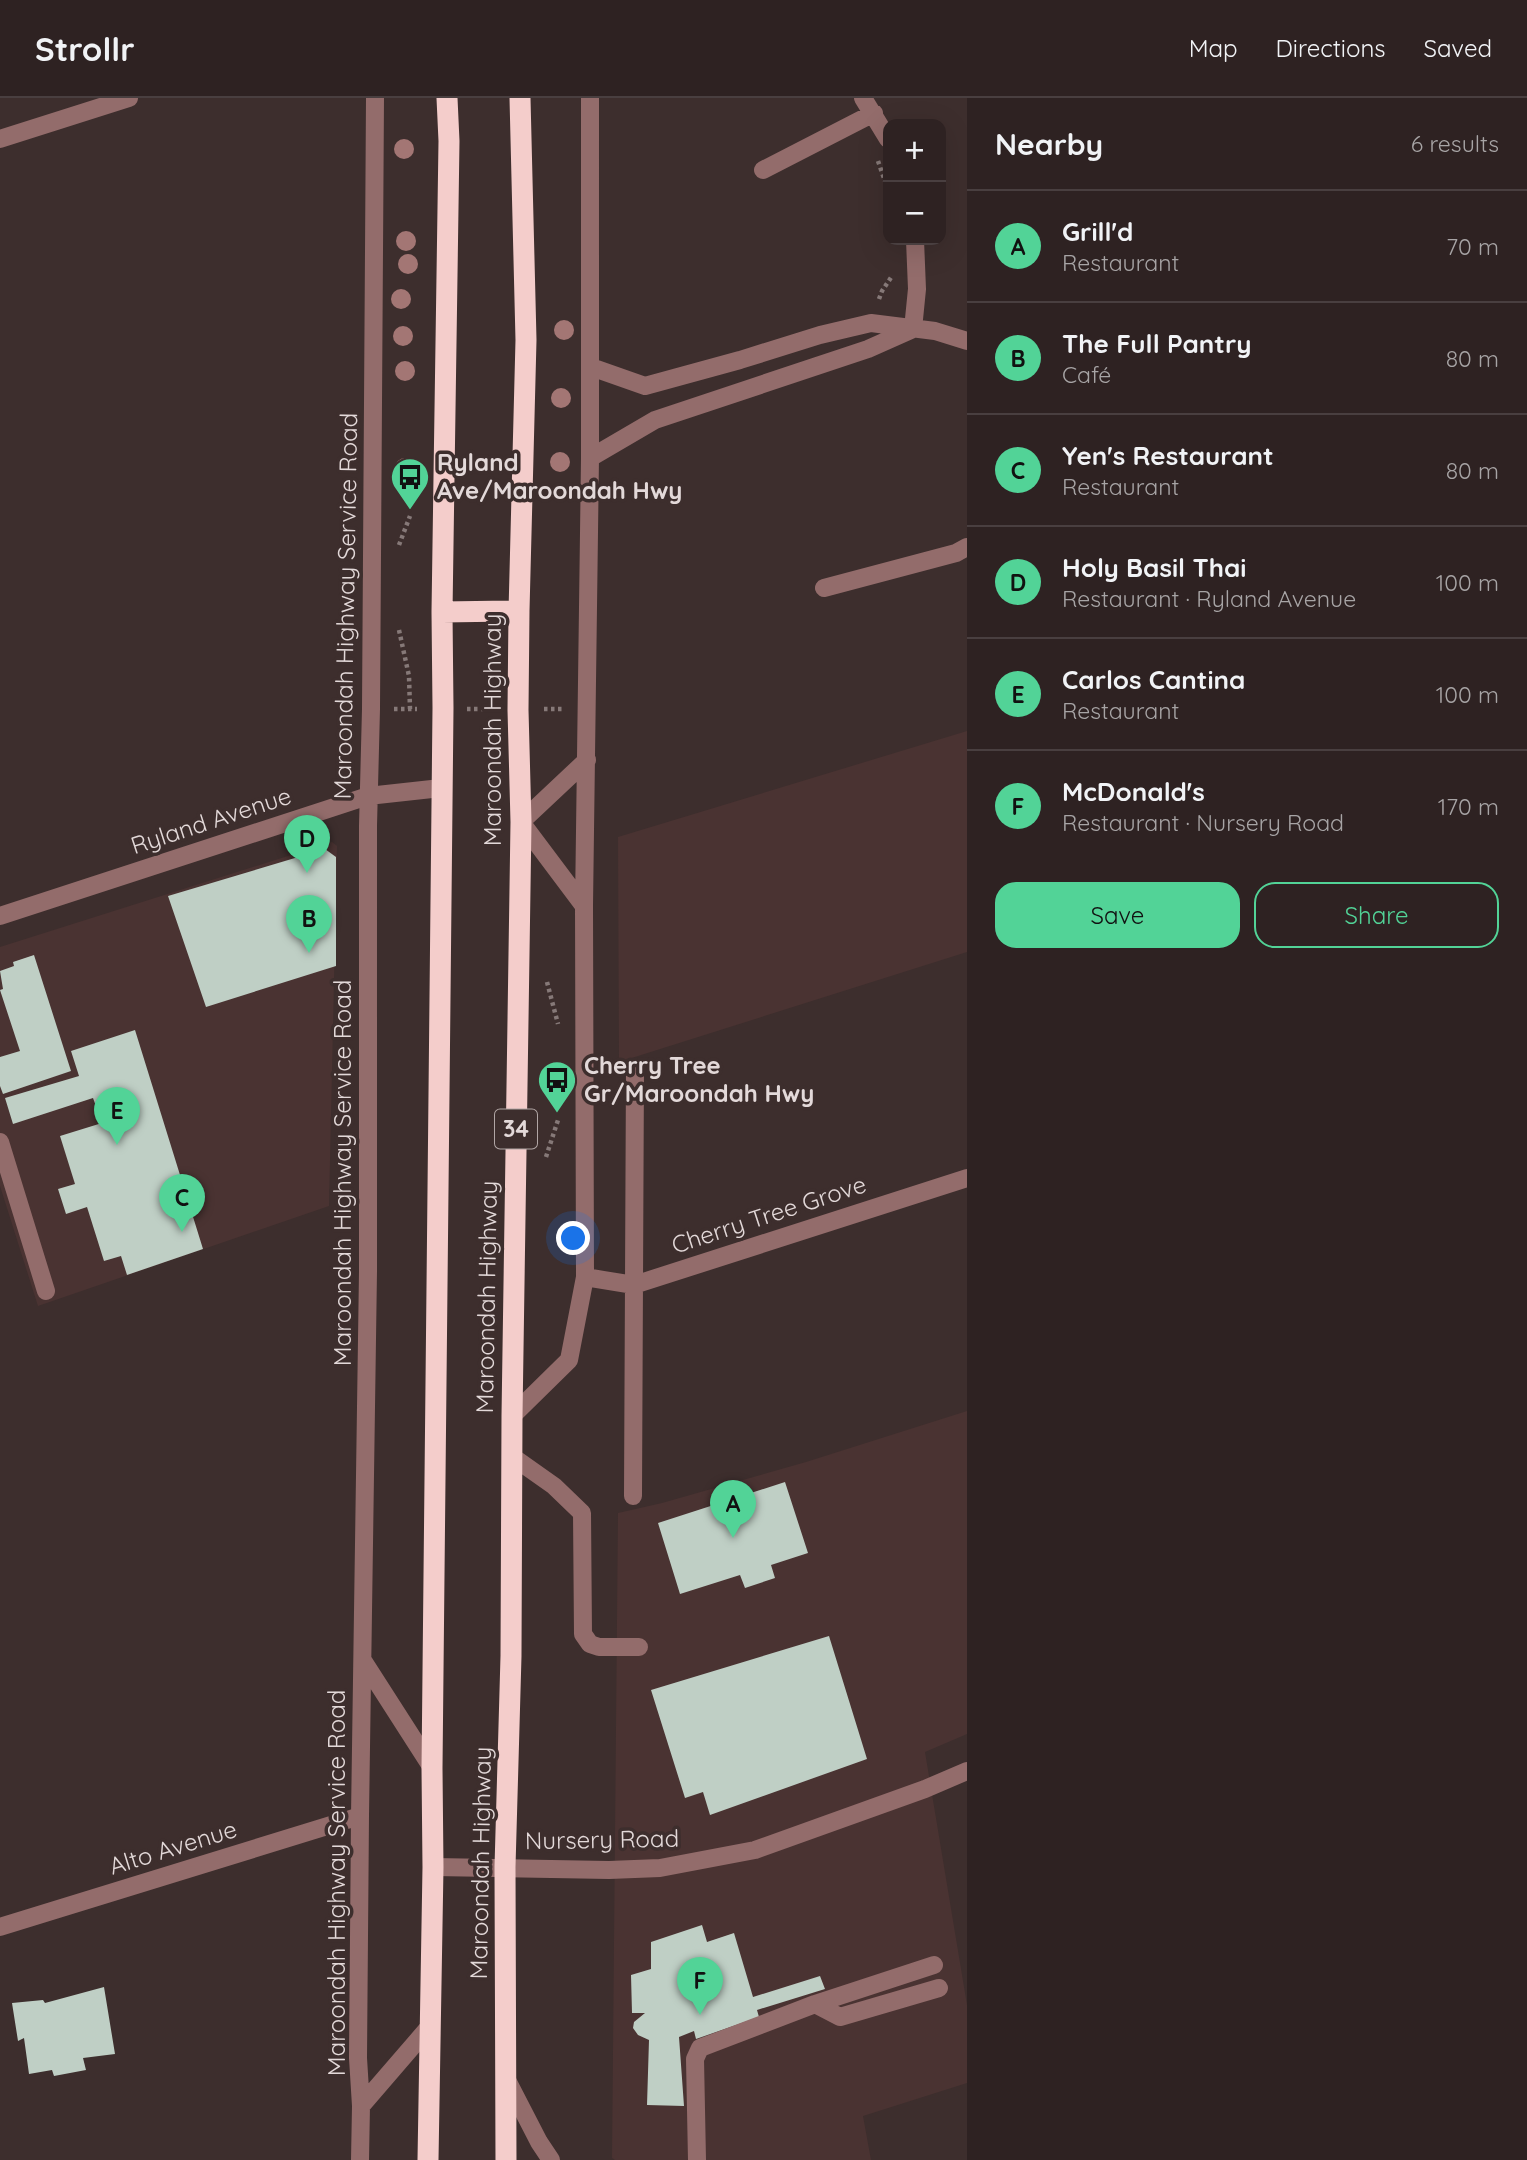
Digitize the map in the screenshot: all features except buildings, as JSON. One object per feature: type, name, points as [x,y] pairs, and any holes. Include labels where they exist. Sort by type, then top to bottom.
[{"type":"highway","name":"Maroondah Highway","points":[[428,2160],[433,1867],[442,612],[449,141],[447,98]]},
{"type":"highway","name":"Maroondah Highway","points":[[506,2160],[505,1867],[511,1656],[521,821],[519,611],[526,340],[520,98]]},
{"type":"highway","points":[[442,612],[519,611]]},
{"type":"street","points":[[0,139],[129,98]]},
{"type":"street","name":"Maroondah Highway Service Road","points":[[360,2160],[358,2058],[368,1271],[368,796],[371,709],[375,98]]},
{"type":"street","points":[[512,1416],[569,1360],[585,1278],[584,906],[591,367],[590,98]]},
{"type":"street","points":[[763,170],[869,105],[883,130]]},
{"type":"street","points":[[913,329],[917,289],[915,245]]},
{"type":"street","points":[[591,367],[645,386],[820,335],[872,323],[935,331],[967,341]]},
{"type":"street","points":[[590,457],[655,420],[869,349],[913,329]]},
{"type":"street","points":[[824,588],[956,553],[967,547]]},
{"type":"street","points":[[584,906],[521,821],[587,760]]},
{"type":"street","name":"Ryland Avenue","points":[[0,916],[368,796],[441,788]]},
{"type":"street","points":[[632,1496],[635,1067]]},
{"type":"street","points":[[0,1142],[46,1291]]},
{"type":"street","name":"Cherry Tree Grove","points":[[585,1278],[634,1284],[967,1178]]},
{"type":"street","points":[[513,1457],[554,1486],[582,1513],[583,1634],[590,1644],[599,1647],[639,1647]]},
{"type":"street","name":"Maroondah Highway Service Road","points":[[364,1661],[432,1768]]},
{"type":"street","name":"Nursery Road","points":[[433,1867],[609,1870],[660,1868],[755,1850],[925,1789],[967,1771]]},
{"type":"street","name":"Alto Avenue","points":[[0,1927],[360,1816]]},
{"type":"street","points":[[697,2160],[695,2059],[700,2048],[815,2004],[934,1965]]},
{"type":"street","points":[[815,2004],[840,2017],[939,1988]]},
{"type":"street","name":"Maroondah Highway Service Road","points":[[361,2106],[430,2026]]},
{"type":"street","points":[[504,2075],[551,2160]]},
{"type":"path","points":[[397,548],[410,516]]},
{"type":"path","points":[[398,621],[402,653],[409,676],[410,709]]},
{"type":"path","points":[[371,709],[586,709]]},
{"type":"shaded area","points":[[967,731],[967,952],[619,1062],[618,837]]},
{"type":"shaded area","points":[[332,842],[337,846],[329,1206],[38,1306],[0,1186],[0,947]]},
{"type":"shaded area","points":[[967,1411],[967,1734],[925,1752],[967,2005],[967,2083],[863,2116],[871,2160],[615,2160],[612,2158],[618,1513],[806,1462]]},
{"type":"place","name":"Ryland Ave/Maroondah Hwy","points":[[410,511]]},
{"type":"place","name":"Holy Basil Thai","points":[[307,873]]},
{"type":"place","name":"The Full Pantry","points":[[309,953]]},
{"type":"place","name":"Cherry Tree Gr/Maroondah Hwy","points":[[557,1114]]},
{"type":"place","name":"Carlos Cantina","points":[[117,1145]]},
{"type":"place","name":"Yen's Restaurant","points":[[182,1232]]},
{"type":"place","name":"Grill'd","points":[[733,1538]]},
{"type":"place","name":"McDonald's","points":[[700,2015]]}]
